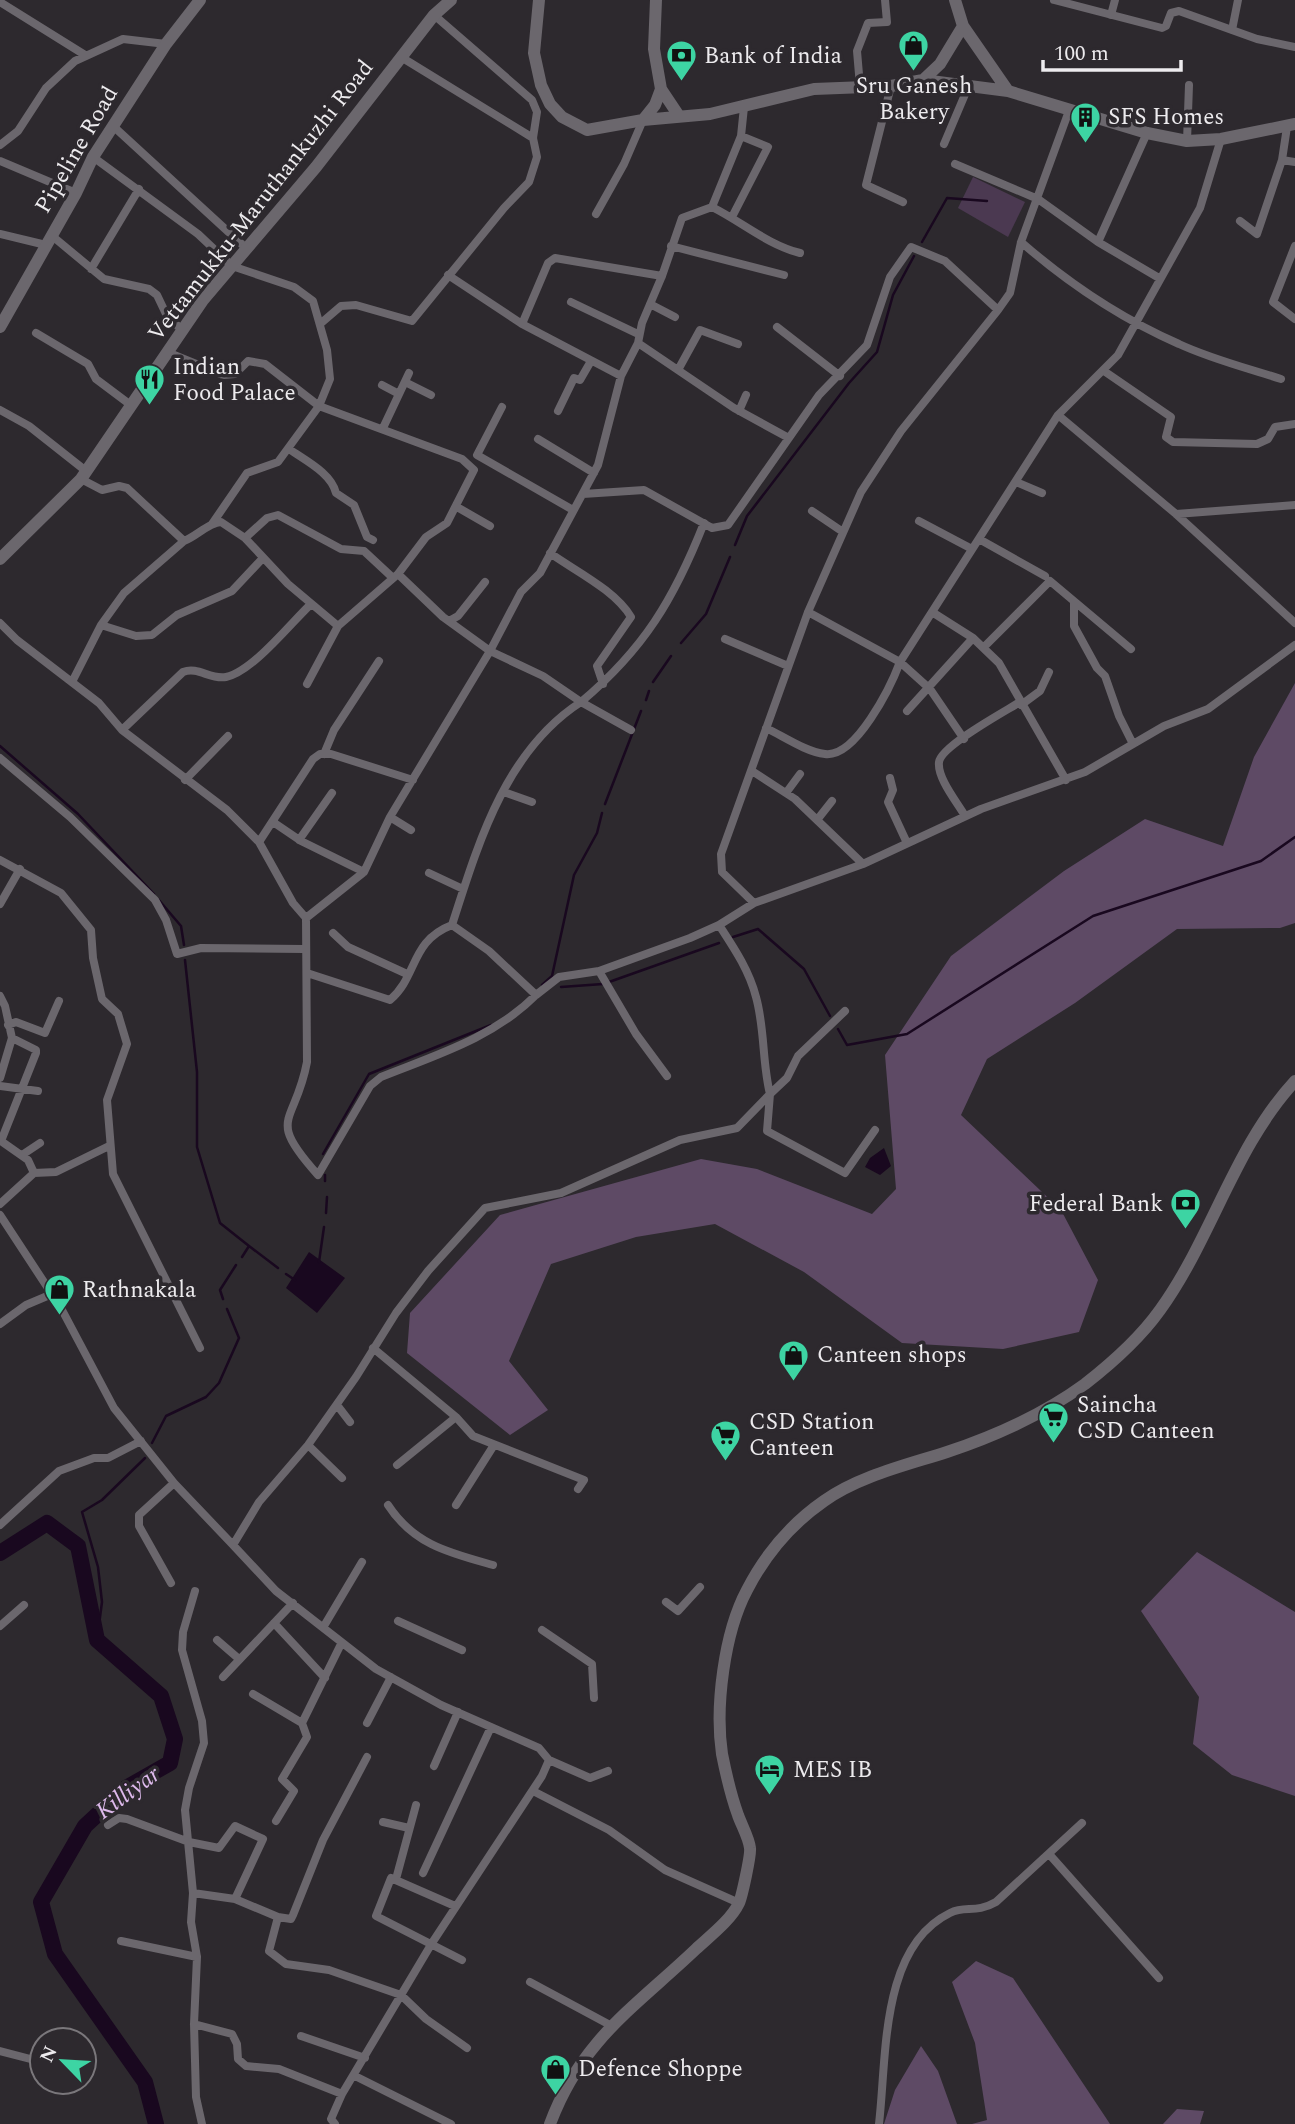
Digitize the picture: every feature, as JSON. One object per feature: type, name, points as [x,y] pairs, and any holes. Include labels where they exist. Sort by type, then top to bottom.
[{"type":"main road","name":"Pipeline Road","points":[[0,327],[76,193],[93,157],[166,44],[200,0]]},
{"type":"main road","name":"Vettamukku-Maruthankuzhi Road","points":[[0,559],[83,475],[181,330],[434,15],[452,0]]},
{"type":"main road","points":[[539,0],[534,53],[541,85],[550,104],[568,121],[587,130],[643,120],[710,114],[814,89],[891,86],[923,80],[1008,91],[1147,133],[1187,141],[1221,139],[1291,125]]},
{"type":"main road","points":[[656,0],[654,49],[661,89],[679,116]]},
{"type":"main road","points":[[955,0],[963,26],[1008,91]]},
{"type":"main road","points":[[923,80],[940,64],[963,26]]},
{"type":"main road","points":[[643,120],[655,105],[661,89]]},
{"type":"main road","points":[[550,2124],[582,2059],[610,2025],[685,1960],[739,1903],[750,1848],[726,1770],[718,1714],[723,1702],[725,1656],[745,1594],[769,1553],[826,1499],[906,1464],[1005,1430],[1057,1402],[1121,1353],[1162,1307],[1242,1157],[1276,1101],[1295,1081]]},
{"type":"street","points":[[860,86],[858,44],[868,23],[887,22],[885,0]]},
{"type":"street","points":[[1054,0],[1161,28],[1166,26],[1171,12],[1179,11],[1232,30],[1295,47]]},
{"type":"street","points":[[1111,15],[1115,0]]},
{"type":"street","points":[[1232,30],[1238,0]]},
{"type":"street","points":[[0,2],[85,55]]},
{"type":"street","points":[[320,324],[341,306],[356,305],[412,321],[529,182],[537,158],[533,138],[537,122],[532,100],[434,15]]},
{"type":"street","points":[[0,145],[18,131],[52,82],[85,55],[123,39],[166,44]]},
{"type":"street","points":[[401,57],[533,138]]},
{"type":"street","points":[[943,144],[969,85]]},
{"type":"street","points":[[1187,141],[1189,85]]},
{"type":"street","points":[[891,86],[866,185],[903,202]]},
{"type":"street","points":[[712,207],[741,135],[744,107]]},
{"type":"street","points":[[754,903],[720,866],[721,854],[808,612],[861,492],[901,431],[1010,293],[1021,242],[1070,108]]},
{"type":"street","points":[[596,214],[638,136],[643,120]]},
{"type":"street","points":[[1240,221],[1257,234],[1291,125]]},
{"type":"street","points":[[113,126],[247,249]]},
{"type":"street","points":[[1098,242],[1147,133]]},
{"type":"street","points":[[732,217],[768,147],[741,135]]},
{"type":"street","points":[[766,728],[817,753],[829,755],[845,749],[877,708],[900,662],[1058,415],[1118,355],[1200,208],[1221,139]]},
{"type":"street","points":[[72,682],[101,625],[124,593],[184,541],[196,537],[212,524],[247,473],[278,462],[319,406],[330,379],[327,350],[313,300],[294,287],[232,266],[211,244],[93,157]]},
{"type":"street","points":[[1282,160],[1295,162]]},
{"type":"street","points":[[0,161],[76,193]]},
{"type":"street","points":[[955,164],[1038,199],[1098,242],[1159,278]]},
{"type":"street","points":[[91,269],[139,189]]},
{"type":"street","points":[[306,918],[364,872],[390,817],[490,651],[521,592],[540,573],[583,494],[594,473],[621,376],[638,343],[638,334],[682,218],[712,207],[777,247],[800,253]]},
{"type":"street","points":[[0,234],[49,240],[104,279],[149,289],[158,295],[167,316],[181,330]]},
{"type":"street","points":[[1021,242],[1055,270],[1135,322],[1200,354],[1280,379]]},
{"type":"street","points":[[671,246],[785,275]]},
{"type":"street","points":[[1295,246],[1273,302],[1295,319]]},
{"type":"street","points":[[583,494],[644,490],[712,528],[728,526],[787,437],[819,395],[867,345],[890,277],[911,247],[945,261],[998,310]]},
{"type":"street","points":[[522,324],[548,263],[555,258],[662,276]]},
{"type":"street","points":[[448,275],[522,324],[621,376]]},
{"type":"street","points":[[571,302],[638,334]]},
{"type":"street","points":[[650,304],[675,317]]},
{"type":"street","points":[[776,327],[840,376]]},
{"type":"street","points":[[678,370],[700,330],[738,344]]},
{"type":"street","points":[[36,333],[88,364],[96,379],[132,406]]},
{"type":"street","points":[[638,343],[739,411],[787,437]]},
{"type":"street","points":[[167,352],[223,375],[235,374],[242,365],[256,361],[276,372],[319,406],[462,459],[474,470],[447,523],[426,537],[396,576],[338,626],[307,684]]},
{"type":"street","points":[[558,411],[574,378],[580,380],[591,361]]},
{"type":"street","points":[[1104,371],[1171,417],[1166,437],[1173,442],[1257,444],[1268,439],[1275,427],[1295,424]]},
{"type":"street","points":[[383,428],[409,373]]},
{"type":"street","points":[[405,382],[431,395]]},
{"type":"street","points":[[382,385],[399,394]]},
{"type":"street","points":[[739,411],[747,395]]},
{"type":"street","points":[[502,407],[477,455],[573,510]]},
{"type":"street","points":[[0,410],[29,426],[102,491],[119,486],[127,488],[184,541]]},
{"type":"street","points":[[1058,415],[1176,514],[1295,622]]},
{"type":"street","points":[[538,439],[594,473]]},
{"type":"street","points":[[289,449],[325,474],[335,485],[336,493],[354,505],[367,537],[373,540]]},
{"type":"street","points":[[1016,482],[1042,493]]},
{"type":"street","points":[[1176,514],[1295,505]]},
{"type":"street","points":[[457,507],[490,526]]},
{"type":"street","points":[[812,511],[843,532]]},
{"type":"street","points":[[245,538],[267,518],[278,514],[341,549],[364,551],[490,651],[543,676],[581,702],[631,730]]},
{"type":"street","points":[[919,521],[972,549]]},
{"type":"street","points":[[212,524],[221,522],[245,538],[261,559],[310,605],[338,626]]},
{"type":"street","points":[[452,925],[479,840],[504,792],[533,746],[566,713],[603,684],[640,646],[665,607],[688,563],[704,523]]},
{"type":"street","points":[[978,538],[1045,576]]},
{"type":"street","points":[[550,553],[624,606],[631,617],[597,666],[603,684]]},
{"type":"street","points":[[101,625],[136,636],[152,635],[177,615],[232,591],[261,559]]},
{"type":"street","points":[[984,647],[1050,581],[1131,649]]},
{"type":"street","points":[[449,621],[458,616],[485,582]]},
{"type":"street","points":[[1074,602],[1074,626],[1097,668],[1105,676],[1119,716],[1133,744]]},
{"type":"street","points":[[122,730],[183,672],[190,669],[221,677],[241,671],[310,605]]},
{"type":"street","points":[[808,612],[900,662],[930,689],[964,739]]},
{"type":"street","points":[[932,612],[973,638],[999,663],[1066,780]]},
{"type":"street","points":[[0,623],[17,640],[99,703],[122,730],[184,780],[227,810],[259,842],[293,903],[306,918],[304,949],[307,973],[307,1062],[288,1116],[287,1131],[293,1147],[318,1175],[370,1086],[381,1077],[491,1031],[514,1017],[559,977],[599,971],[719,925],[754,903],[863,864],[965,816],[1066,780],[1164,726],[1208,709],[1295,645]]},
{"type":"street","points":[[907,711],[930,689],[973,638]]},
{"type":"street","points":[[725,639],[788,666]]},
{"type":"street","points":[[259,842],[313,760],[324,754],[334,730],[380,661]]},
{"type":"street","points":[[965,816],[939,765],[948,746],[964,739],[986,722],[1040,691],[1049,671]]},
{"type":"street","points":[[184,780],[228,736]]},
{"type":"street","points":[[324,754],[413,780]]},
{"type":"street","points":[[0,758],[70,817],[155,900],[168,925],[177,954],[201,948],[304,949]]},
{"type":"street","points":[[752,771],[786,793],[863,864]]},
{"type":"street","points":[[786,793],[800,774]]},
{"type":"street","points":[[890,778],[893,790],[888,802],[908,843]]},
{"type":"street","points":[[504,792],[532,802]]},
{"type":"street","points":[[299,840],[332,793]]},
{"type":"street","points":[[817,820],[832,801]]},
{"type":"street","points":[[390,817],[411,830]]},
{"type":"street","points":[[273,822],[299,840],[364,872]]},
{"type":"street","points":[[0,860],[61,893],[91,930],[93,958],[103,999],[118,1014],[127,1044],[125,1057],[107,1100],[113,1174],[128,1208],[163,1268],[200,1348]]},
{"type":"street","points":[[0,904],[20,869]]},
{"type":"street","points":[[429,873],[463,889]]},
{"type":"street","points":[[307,973],[384,1001],[395,996],[435,932],[452,925]]},
{"type":"street","points":[[452,925],[489,951],[536,995]]},
{"type":"street","points":[[719,925],[745,965],[757,999],[765,1074],[770,1094],[767,1131],[845,1172],[875,1130]]},
{"type":"street","points":[[333,933],[348,947],[407,974]]},
{"type":"street","points":[[599,971],[636,1034],[667,1076]]},
{"type":"street","points":[[0,996],[12,1038],[0,1078]]},
{"type":"street","points":[[8,1025],[16,1022],[45,1033],[59,1001]]},
{"type":"street","points":[[233,1545],[259,1502],[308,1445],[428,1271],[485,1208],[561,1193],[680,1140],[737,1128],[787,1078],[798,1056],[845,1011]]},
{"type":"street","points":[[12,1038],[36,1050],[1,1141],[22,1155],[34,1173]]},
{"type":"street","points":[[0,1086],[38,1091]]},
{"type":"street","points":[[22,1155],[40,1143]]},
{"type":"street","points":[[0,1204],[34,1173],[56,1172],[109,1146]]},
{"type":"street","points":[[0,1215],[52,1294],[114,1408],[174,1483],[276,1591],[324,1626],[341,1644],[391,1677],[458,1712],[539,1748],[548,1759],[590,1778],[608,1771]]},
{"type":"street","points":[[0,1324],[26,1305],[52,1294]]},
{"type":"street","points":[[373,1349],[456,1417],[473,1436],[573,1474],[584,1480],[578,1489]]},
{"type":"street","points":[[337,1405],[350,1422]]},
{"type":"street","points":[[397,1465],[456,1417]]},
{"type":"street","points":[[0,1525],[59,1471],[94,1458],[108,1458],[141,1441]]},
{"type":"street","points":[[308,1445],[342,1478]]},
{"type":"street","points":[[456,1505],[494,1445]]},
{"type":"street","points":[[171,1583],[139,1526],[139,1515],[174,1483]]},
{"type":"street","points":[[388,1505],[399,1522],[421,1541],[445,1553],[493,1565]]},
{"type":"street","points":[[324,1626],[362,1562]]},
{"type":"street","points":[[666,1602],[678,1611],[700,1587]]},
{"type":"street","points":[[195,1591],[183,1632],[183,1650],[188,1678],[202,1721],[204,1743],[188,1788],[186,1810],[193,1893],[191,1922],[197,1957],[194,2024],[196,2097],[202,2124]]},
{"type":"street","points":[[223,1677],[293,1603]]},
{"type":"street","points":[[0,1626],[24,1605]]},
{"type":"street","points":[[398,1621],[462,1650]]},
{"type":"street","points":[[274,1623],[325,1678]]},
{"type":"street","points":[[542,1630],[592,1664],[594,1698]]},
{"type":"street","points":[[217,1640],[239,1659]]},
{"type":"street","points":[[302,1723],[341,1644]]},
{"type":"street","points":[[367,1723],[391,1677]]},
{"type":"street","points":[[253,1694],[302,1723],[307,1737],[282,1779],[294,1791],[275,1821]]},
{"type":"street","points":[[434,1766],[458,1712]]},
{"type":"street","points":[[423,1873],[491,1727]]},
{"type":"street","points":[[193,1893],[234,1899],[278,1917],[291,1919],[323,1840],[367,1757]]},
{"type":"street","points":[[335,2124],[331,2119],[342,2094],[432,1942],[533,1791],[548,1759]]},
{"type":"street","points":[[533,1791],[609,1830],[665,1870],[739,1903]]},
{"type":"street","points":[[396,1879],[416,1805]]},
{"type":"street","points":[[108,1825],[119,1818],[127,1819],[190,1842],[219,1848],[235,1826],[263,1839],[234,1899]]},
{"type":"street","points":[[383,1822],[409,1828]]},
{"type":"street","points":[[879,2124],[894,1987],[905,1955],[924,1931],[949,1913],[963,1909],[975,1911],[996,1902],[1082,1823]]},
{"type":"street","points":[[1049,1854],[1159,1978]]},
{"type":"street","points":[[455,1906],[391,1878],[376,1916],[432,1942],[462,1960]]},
{"type":"street","points":[[278,1917],[269,1945],[273,1957],[286,1964],[357,1978],[401,1995],[426,2019],[467,2048]]},
{"type":"street","points":[[121,1941],[197,1957]]},
{"type":"street","points":[[530,1982],[610,2025]]},
{"type":"street","points":[[194,2024],[232,2034],[237,2044],[238,2059],[246,2066],[279,2069],[342,2094]]},
{"type":"street","points":[[301,2036],[365,2058]]},
{"type":"street","points":[[0,2051],[28,2058]]},
{"type":"street","points":[[355,2076],[451,2124]]},
{"type":"shaded area","points":[[973,177],[1025,202],[1008,237],[958,208]]},
{"type":"shaded area","points":[[1295,683],[1295,923],[1280,928],[1177,929],[1075,1003],[987,1059],[961,1115],[1061,1210],[1098,1280],[1079,1332],[1003,1349],[902,1343],[804,1272],[715,1224],[636,1237],[551,1264],[509,1361],[548,1410],[510,1435],[407,1353],[410,1313],[500,1215],[701,1159],[757,1169],[872,1214],[896,1189],[885,1055],[951,956],[1064,871],[1145,819],[1223,846],[1254,757]]},
{"type":"shaded area","points":[[884,1148],[891,1166],[880,1175],[865,1167],[870,1158]]},
{"type":"shaded area","points":[[309,1252],[345,1278],[317,1313],[286,1288]]},
{"type":"shaded area","points":[[1197,1552],[1295,1612],[1295,1796],[1232,1775],[1193,1744],[1199,1697],[1141,1611]]},
{"type":"shaded area","points":[[976,1961],[1013,1978],[1110,2124],[972,2124],[987,2120],[975,2043],[952,1982]]},
{"type":"shaded area","points":[[921,2046],[938,2071],[957,2124],[884,2124],[895,2090]]},
{"type":"shaded area","points":[[1177,2109],[1204,2111],[1200,2124],[1163,2124]]},
{"type":"waterway","points":[[922,242],[947,198],[987,201]]},
{"type":"waterway","points":[[735,545],[747,516],[849,383],[877,352],[893,295],[914,256]]},
{"type":"waterway","points":[[681,643],[706,614],[730,557]]},
{"type":"waterway","points":[[653,682],[671,656]]},
{"type":"waterway","points":[[646,700],[649,691]]},
{"type":"waterway","points":[[605,804],[641,711]]},
{"type":"waterway","points":[[0,746],[78,814],[154,894]]},
{"type":"waterway","points":[[542,985],[552,976],[574,875],[597,833],[602,813]]},
{"type":"waterway","points":[[838,1029],[847,1045],[907,1034],[1093,916],[1261,861],[1295,837]]},
{"type":"waterway","points":[[158,899],[181,926],[184,945]]},
{"type":"waterway","points":[[733,937],[758,929],[804,969],[830,1016]]},
{"type":"waterway","points":[[609,982],[719,943]]},
{"type":"waterway","points":[[185,960],[197,1072],[197,1147],[220,1223],[249,1246],[242,1257]]},
{"type":"waterway","points":[[561,987],[603,984]]},
{"type":"waterway","points":[[323,1154],[369,1074],[491,1025]]},
{"type":"waterway","points":[[325,1175],[325,1181]]},
{"type":"waterway","points":[[326,1213],[327,1197]]},
{"type":"waterway","points":[[319,1262],[324,1227]]},
{"type":"waterway","points":[[249,1246],[278,1268]]},
{"type":"waterway","points":[[223,1299],[220,1290],[236,1265]]},
{"type":"waterway","points":[[286,1274],[295,1280]]},
{"type":"waterway","points":[[152,1443],[166,1416],[206,1397],[219,1383],[239,1338],[227,1309]]},
{"type":"waterway","points":[[97,1640],[102,1602],[98,1567],[82,1512],[102,1500],[145,1458]]},
{"type":"waterway","name":"Killiyar","points":[[0,1553],[47,1523],[78,1546],[97,1640],[161,1696],[175,1739],[170,1763],[126,1788],[85,1826],[41,1902],[55,1954],[145,2082],[156,2124]]},
{"type":"place","name":"Sru Ganesh Bakery","points":[[914,72]]},
{"type":"place","name":"Bank of India","points":[[681,83]]},
{"type":"place","name":"SFS Homes","points":[[1085,144]]},
{"type":"place","name":"Indian Food Palace","points":[[150,407]]},
{"type":"place","name":"Federal Bank","points":[[1186,1231]]},
{"type":"place","name":"Rathnakala","points":[[59,1317]]},
{"type":"place","name":"Canteen shops","points":[[794,1382]]},
{"type":"place","name":"Saincha CSD Canteen","points":[[1054,1445]]},
{"type":"place","name":"CSD Station Canteen","points":[[726,1462]]},
{"type":"place","name":"MES IB","points":[[770,1797]]},
{"type":"place","name":"Defence Shoppe","points":[[555,2096]]}]
